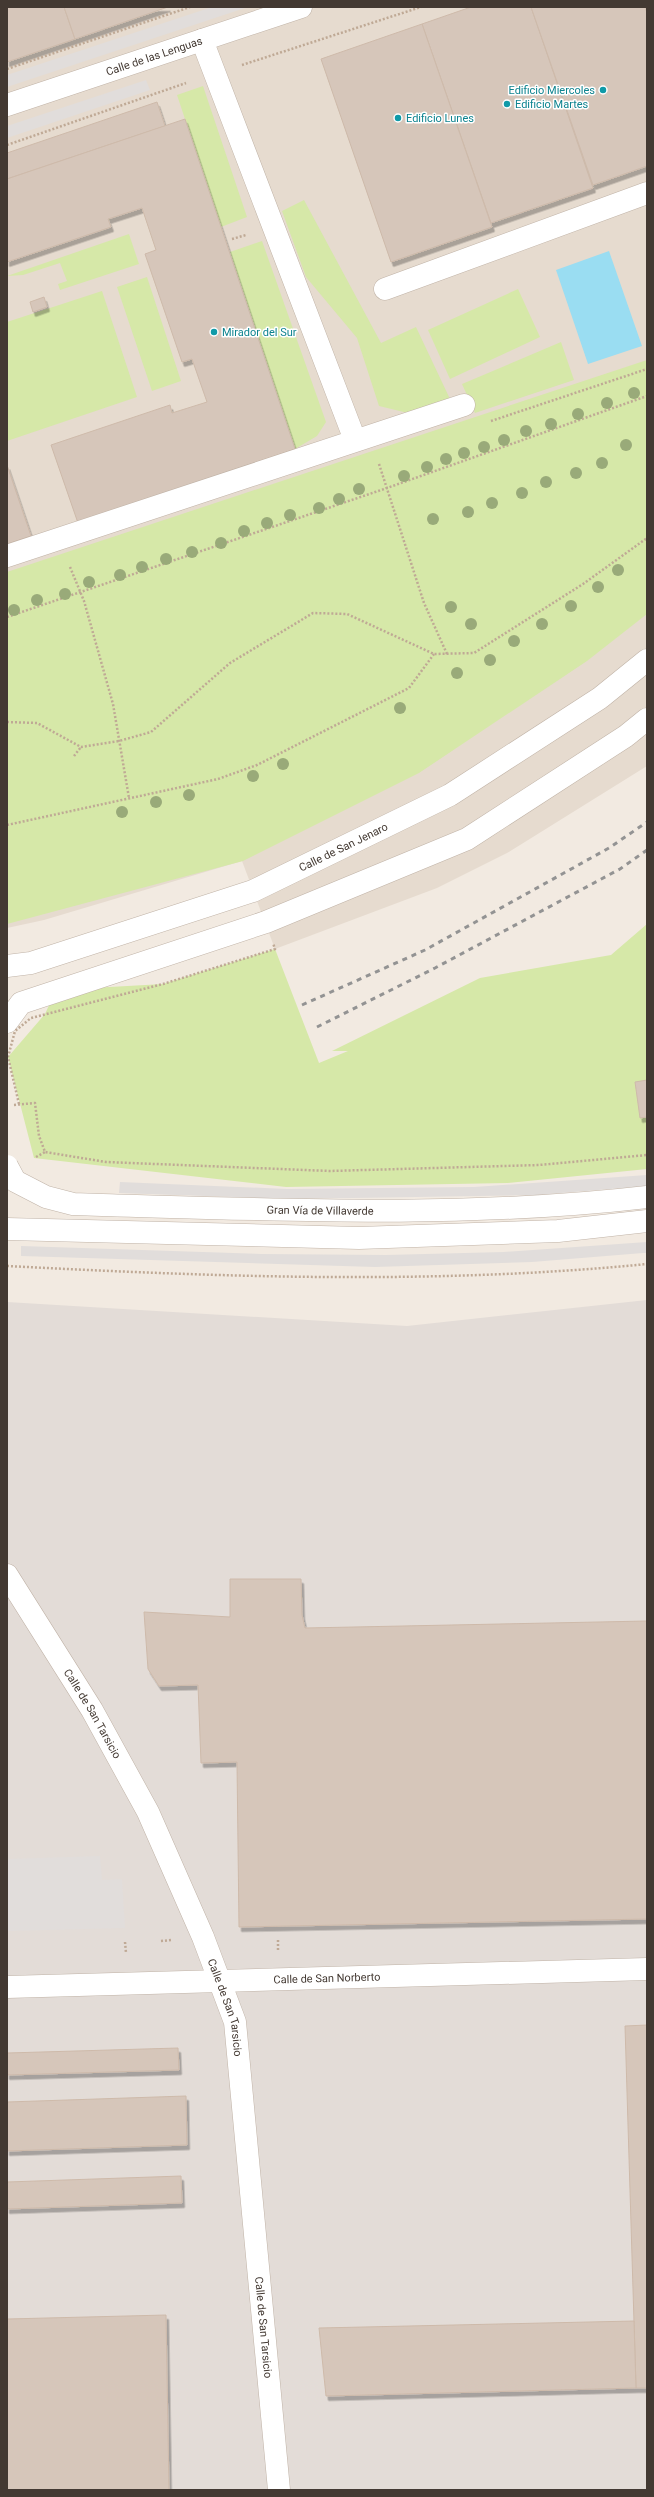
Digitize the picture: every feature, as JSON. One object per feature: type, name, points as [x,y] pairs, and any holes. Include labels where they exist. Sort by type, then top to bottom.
[{"type":"street","name":"Calle de las Lenguas","points":[[7,105],[302,7]]},
{"type":"street","points":[[202,40],[355,440]]},
{"type":"street","points":[[385,289],[647,193]]},
{"type":"street","points":[[7,556],[464,405]]},
{"type":"street","name":"Calle de San Jenaro","points":[[7,966],[31,962],[254,891],[450,795],[600,698],[647,660]]},
{"type":"street","points":[[7,1022],[21,1003],[266,922],[467,839],[626,736],[647,719]]},
{"type":"street","name":"Gran Vía de Villaverde","points":[[7,1166],[15,1180],[46,1197],[73,1204],[335,1211],[498,1208],[647,1197]]},
{"type":"street","points":[[7,1229],[359,1238],[558,1231],[647,1221]]},
{"type":"street","name":"Calle de San Tarsicio","points":[[7,1575],[92,1710],[148,1812],[203,1937],[235,2022],[279,2490]]},
{"type":"street","name":"Calle de San Norberto","points":[[7,1986],[647,1969]]},
{"type":"path","points":[[7,69],[190,7]]},
{"type":"path","points":[[7,617],[387,488],[647,396]]},
{"type":"path","points":[[377,458],[424,603],[447,654]]},
{"type":"path","points":[[7,722],[37,723],[81,747],[119,741],[151,732],[230,663],[313,613],[347,614],[434,654],[474,653],[583,584],[647,538]]},
{"type":"path","points":[[68,563],[80,593],[113,704],[129,798]]},
{"type":"path","points":[[7,825],[218,779],[257,765],[410,688],[434,654]]},
{"type":"path","points":[[74,756],[81,747]]},
{"type":"path","points":[[18,1104],[8,1057],[15,1032],[31,1018],[163,984],[275,949],[273,943]]},
{"type":"path","points":[[14,1104],[35,1103],[39,1136],[45,1152],[106,1162],[330,1170],[539,1165],[647,1155]]},
{"type":"path","points":[[7,1266],[301,1277],[528,1274],[647,1264]]},
{"type":"path","points":[[161,1941],[174,1940]]},
{"type":"shaded area","points":[[7,7],[647,7],[647,766],[507,853],[437,888],[275,949],[242,861],[44,920],[7,928]]},
{"type":"shaded area","points":[[212,7],[248,7],[7,87],[7,75]]},
{"type":"shaded area","points":[[146,80],[150,90],[7,138],[7,126]]},
{"type":"shaded area","points":[[647,1175],[647,1186],[537,1195],[290,1199],[119,1193],[120,1182],[287,1189],[474,1187]]},
{"type":"shaded area","points":[[647,1242],[647,1253],[532,1262],[375,1267],[21,1256],[21,1246],[262,1254],[386,1255],[504,1252]]},
{"type":"shaded area","points":[[647,1300],[647,2490],[7,2490],[7,1302],[407,1326]]},
{"type":"shaded area","points":[[100,1856],[102,1880],[122,1879],[125,1928],[7,1931],[7,1859]]},
{"type":"green space","points":[[203,86],[247,217],[221,227],[177,95]]},
{"type":"green space","points":[[304,200],[381,343],[416,327],[450,399],[412,414],[379,406],[357,338],[306,277],[282,211]]},
{"type":"green space","points":[[129,234],[139,264],[60,290],[58,284],[67,281],[60,263],[23,275],[7,276]]},
{"type":"green space","points":[[262,241],[326,422],[317,436],[295,449],[230,252]]},
{"type":"green space","points":[[147,277],[181,381],[152,391],[117,287]]},
{"type":"green space","points":[[518,289],[540,337],[450,379],[428,330]]},
{"type":"green space","points":[[102,291],[137,397],[7,441],[7,322]]},
{"type":"green space","points":[[561,342],[574,380],[475,413],[462,384]]},
{"type":"green space","points":[[647,360],[647,614],[587,661],[419,773],[243,861],[7,924],[7,572]]},
{"type":"green space","points":[[647,924],[647,1169],[508,1183],[286,1187],[34,1158],[8,1057],[45,1014],[56,990],[163,984],[275,949],[319,1063],[348,1051],[332,1051],[480,978],[611,955]]},
{"type":"water","points":[[609,251],[642,346],[588,364],[556,270]]},
{"type":"building","points":[[7,7],[64,7],[75,39],[7,62]]},
{"type":"building","points":[[64,7],[168,7],[75,39]]},
{"type":"building","name":"Edificio Martes","points":[[471,7],[531,7],[593,188],[491,223],[422,24]]},
{"type":"building","name":"Edificio Miercoles","points":[[531,7],[645,7],[647,13],[647,166],[593,185]]},
{"type":"building","name":"Edificio Lunes","points":[[422,24],[492,227],[391,262],[321,59]]},
{"type":"building","points":[[157,102],[165,126],[7,179],[7,153]]},
{"type":"building","name":"Mirador del Sur","points":[[185,119],[295,449],[78,523],[51,445],[170,405],[172,413],[207,402],[192,359],[182,362],[145,254],[156,250],[142,208],[108,219],[111,227],[7,262],[7,179]]},
{"type":"building","points":[[44,297],[47,307],[33,312],[30,302]]},
{"type":"building","points":[[7,465],[31,536],[7,544]]},
{"type":"building","points":[[647,1080],[647,1117],[640,1118],[635,1082]]},
{"type":"building","points":[[230,1579],[301,1579],[302,1615],[305,1628],[647,1621],[647,1919],[239,1927],[237,1762],[201,1763],[198,1685],[159,1686],[148,1669],[144,1612],[230,1617]]},
{"type":"building","points":[[647,2025],[647,2388],[636,2388],[625,2026]]},
{"type":"building","points":[[178,2048],[179,2070],[7,2075],[7,2053]]},
{"type":"building","points":[[186,2096],[187,2145],[7,2151],[7,2102]]},
{"type":"building","points":[[181,2176],[182,2203],[7,2209],[7,2182]]},
{"type":"building","points":[[166,2315],[169,2490],[7,2490],[7,2319]]},
{"type":"building","points":[[634,2321],[636,2388],[326,2396],[319,2328]]},
{"type":"railway","points":[[302,1005],[425,950],[609,848],[647,822]]},
{"type":"railway","points":[[317,1027],[435,968],[620,869],[647,850]]},
{"type":"place","name":"Edificio Miercoles","points":[[603,90]]},
{"type":"place","name":"Edificio Martes","points":[[507,104]]},
{"type":"place","name":"Edificio Lunes","points":[[398,118]]},
{"type":"place","name":"Mirador del Sur","points":[[214,332]]}]
